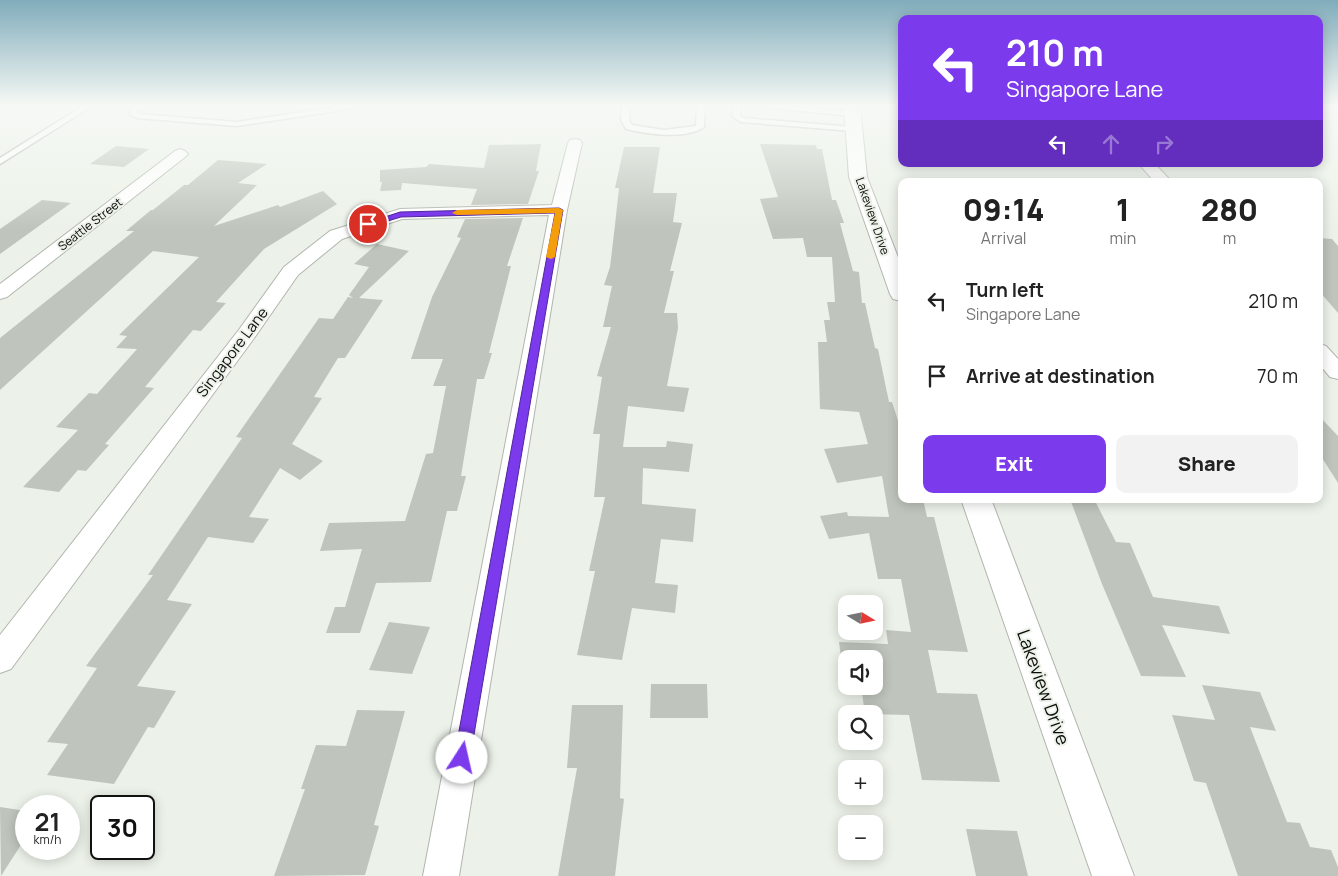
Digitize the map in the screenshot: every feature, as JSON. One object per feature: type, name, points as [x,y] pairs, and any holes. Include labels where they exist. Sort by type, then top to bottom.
[{"type":"street","points":[[441,876],[559,210],[575,147]]},
{"type":"street","name":"Lakeview Drive","points":[[855,147],[858,177],[898,286]]},
{"type":"street","name":"Seattle Street","points":[[0,293],[180,154]]},
{"type":"street","points":[[1150,167],[1160,178]]},
{"type":"street","name":"Singapore Lane","points":[[0,658],[291,271],[336,235],[400,214],[559,210]]},
{"type":"street","points":[[1323,355],[1338,372]]},
{"type":"street","name":"Lakeview Drive","points":[[977,503],[1113,876]]},
{"type":"lane","points":[[0,162],[24,147]]},
{"type":"building","points":[[115,147],[149,149],[124,167],[90,164]]},
{"type":"building","points":[[489,147],[540,147],[536,171],[539,171],[528,204],[471,205],[477,189],[402,183],[401,190],[380,191],[382,182],[380,182],[380,170],[426,167],[429,164],[484,168]]},
{"type":"building","points":[[624,147],[660,147],[653,193],[677,193],[673,222],[682,223],[670,271],[674,271],[664,313],[677,313],[678,328],[667,386],[689,388],[684,412],[628,406],[623,447],[666,447],[667,441],[693,444],[689,472],[643,468],[642,504],[696,509],[693,542],[661,539],[655,583],[678,585],[675,613],[632,608],[622,660],[577,655],[595,571],[589,571],[605,497],[594,497],[600,434],[593,434],[602,377],[597,376],[611,327],[603,327],[612,286],[604,285],[610,267],[619,188],[615,188]]},
{"type":"building","points":[[761,147],[816,147],[817,149],[822,149],[832,200],[836,200],[844,223],[840,223],[853,271],[859,272],[862,303],[865,303],[875,348],[878,349],[889,402],[892,402],[898,421],[898,503],[924,503],[927,517],[934,517],[968,652],[928,650],[937,693],[977,694],[1000,782],[922,780],[909,715],[883,714],[883,705],[864,705],[862,695],[883,695],[883,650],[840,650],[839,642],[888,644],[886,630],[911,632],[901,579],[878,579],[869,533],[829,539],[820,516],[847,512],[848,516],[889,517],[882,476],[837,483],[824,449],[868,444],[859,412],[820,409],[818,342],[827,342],[824,320],[830,320],[827,302],[835,302],[832,257],[807,257],[803,238],[773,239],[760,199],[778,197]]},
{"type":"building","points":[[218,160],[267,164],[238,183],[257,185],[214,226],[278,205],[280,207],[323,191],[337,204],[264,249],[216,302],[226,303],[201,331],[193,330],[145,387],[154,388],[105,444],[109,445],[86,471],[78,470],[59,492],[23,487],[78,430],[56,427],[89,393],[97,394],[137,349],[116,348],[127,336],[119,335],[199,257],[153,251],[0,390],[0,338],[134,231],[126,231],[151,210],[184,185],[188,185]]},
{"type":"building","points":[[42,200],[71,203],[0,254],[0,229]]},
{"type":"building","points":[[523,218],[507,266],[511,266],[489,353],[492,353],[484,379],[477,379],[461,476],[466,476],[457,511],[447,511],[431,582],[376,583],[360,633],[326,633],[335,607],[345,607],[362,549],[320,551],[329,523],[405,521],[426,454],[433,453],[446,386],[433,386],[443,359],[411,359],[432,297],[461,238],[457,237],[465,219]]},
{"type":"building","points":[[1323,238],[1332,239],[1338,246],[1338,313],[1323,296]]},
{"type":"building","points":[[377,244],[409,251],[359,298],[383,300],[345,358],[338,358],[314,397],[322,398],[292,444],[323,461],[300,480],[280,468],[249,517],[269,519],[253,543],[208,537],[167,600],[192,604],[137,686],[176,691],[154,728],[148,727],[114,784],[47,775],[68,744],[47,742],[97,668],[86,666],[153,575],[148,575],[242,438],[236,437],[319,318],[333,319],[348,297],[353,298],[349,295],[369,267],[354,264]]},
{"type":"building","points":[[1323,420],[1338,436],[1338,483],[1323,459]]},
{"type":"building","points":[[1072,503],[1096,503],[1116,542],[1130,543],[1153,597],[1219,606],[1230,634],[1162,625],[1186,677],[1141,676],[1102,584]]},
{"type":"building","points":[[389,622],[430,627],[412,674],[369,670]]},
{"type":"building","points":[[651,684],[707,684],[708,718],[650,718]]},
{"type":"building","points":[[1202,685],[1260,692],[1276,731],[1250,727],[1287,822],[1300,823],[1310,847],[1331,850],[1338,867],[1338,876],[1238,876],[1206,783],[1194,781],[1172,715],[1215,720]]},
{"type":"building","points":[[572,705],[623,705],[620,798],[624,799],[615,876],[558,876],[577,768],[567,768]]},
{"type":"building","points":[[357,710],[405,711],[374,825],[379,826],[365,875],[274,876],[305,789],[301,789],[316,745],[346,746]]},
{"type":"building","points":[[0,807],[15,809],[15,854],[1,876]]},
{"type":"building","points":[[966,829],[1017,831],[1028,876],[976,876]]},
{"type":"slow traffic","points":[[457,213],[559,210],[551,257]]},
{"type":"route","points":[[368,224],[400,214],[559,210],[462,758]]}]
